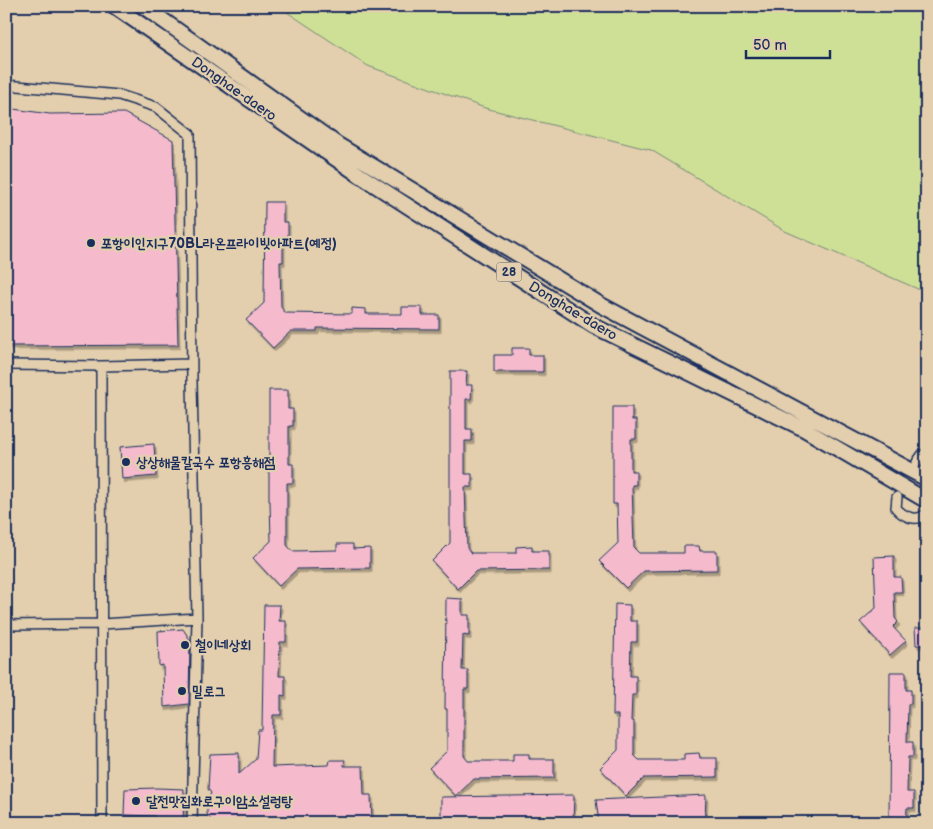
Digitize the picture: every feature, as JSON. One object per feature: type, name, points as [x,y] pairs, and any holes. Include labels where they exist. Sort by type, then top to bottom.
[{"type":"main road","name":"Donghae-daero","points":[[114,6],[361,176],[594,326],[804,429],[927,501]]},
{"type":"main road","points":[[143,6],[338,145],[601,305],[927,479]]},
{"type":"street","points":[[6,85],[119,95],[156,107],[190,134],[197,618],[192,823]]},
{"type":"street","points":[[6,365],[101,366],[192,364]]},
{"type":"street","points":[[101,366],[102,823]]},
{"type":"street","points":[[897,497],[896,508],[901,514],[914,519],[923,517],[927,513]]},
{"type":"street","points":[[6,625],[102,624],[197,618]]},
{"type":"green space","points":[[278,6],[927,6],[927,293],[785,231],[651,150],[485,108],[368,66]]},
{"type":"building","name":"포항이인지구70BL라온프라이빗아파트(예정)","points":[[6,108],[50,114],[124,113],[173,140],[178,345],[6,346]]},
{"type":"building","points":[[265,202],[283,202],[283,222],[288,222],[288,241],[283,241],[283,262],[280,262],[281,307],[285,313],[352,314],[352,308],[366,309],[366,314],[402,314],[402,307],[422,307],[422,315],[439,315],[439,329],[317,328],[317,331],[291,331],[273,348],[246,320],[264,303]]},
{"type":"building","points":[[512,348],[529,348],[529,355],[543,355],[543,372],[494,372],[494,355],[512,355]]},
{"type":"building","points":[[450,371],[467,371],[466,385],[472,385],[471,399],[466,399],[466,429],[472,429],[472,441],[465,441],[465,474],[472,474],[472,487],[465,487],[467,548],[471,553],[516,553],[516,547],[532,546],[532,551],[549,551],[549,570],[476,571],[458,589],[432,561],[450,543]]},
{"type":"building","points":[[269,390],[288,390],[288,409],[293,409],[293,426],[289,426],[289,464],[293,464],[293,483],[287,483],[287,545],[292,551],[337,550],[337,544],[353,544],[353,549],[370,548],[370,568],[297,569],[279,586],[253,558],[271,541]]},
{"type":"building","points":[[613,407],[632,407],[632,420],[636,420],[636,439],[631,439],[631,471],[636,471],[636,485],[632,485],[634,548],[639,553],[684,553],[684,546],[699,546],[700,551],[717,551],[717,570],[644,571],[626,588],[599,561],[618,543],[617,504],[613,504]]},
{"type":"building","points":[[154,444],[156,476],[122,479],[120,447]]},
{"type":"building","points":[[894,556],[894,577],[901,577],[902,592],[894,592],[895,618],[898,622],[893,627],[906,641],[890,655],[860,622],[876,608],[874,557]]},
{"type":"building","points":[[446,598],[462,599],[462,615],[469,615],[469,636],[463,635],[462,670],[468,670],[468,689],[464,689],[464,756],[468,761],[513,761],[513,754],[529,754],[529,759],[554,759],[554,778],[474,779],[456,796],[429,768],[447,751],[447,709],[445,709]]},
{"type":"building","points":[[615,604],[630,605],[630,621],[637,621],[637,642],[631,642],[630,676],[636,676],[636,695],[632,695],[631,721],[634,721],[634,755],[639,760],[684,760],[684,754],[699,753],[700,758],[717,758],[717,777],[644,778],[626,796],[600,768],[618,750],[618,715],[613,715]]},
{"type":"building","points":[[264,605],[280,605],[279,621],[286,621],[286,642],[280,642],[279,676],[285,676],[285,696],[281,695],[281,715],[273,715],[272,767],[329,765],[330,760],[345,760],[344,766],[363,766],[364,795],[371,795],[372,822],[213,823],[207,814],[207,802],[211,793],[208,789],[210,754],[239,753],[239,774],[256,759],[258,730],[262,730]]},
{"type":"building","points":[[915,628],[927,628],[927,645],[916,645]]},
{"type":"building","points":[[183,629],[190,640],[189,704],[164,707],[163,665],[159,666],[158,631]]},
{"type":"building","points":[[890,672],[906,672],[906,690],[911,690],[911,704],[908,704],[907,742],[913,742],[913,757],[908,757],[907,792],[914,792],[914,808],[907,808],[906,823],[889,823]]},
{"type":"building","points":[[125,789],[184,789],[183,823],[154,823],[155,816],[124,815]]},
{"type":"building","points":[[574,795],[573,823],[441,823],[441,797]]},
{"type":"building","points":[[706,795],[705,819],[599,823],[596,800]]},
{"type":"place","name":"포항이인지구70BL라온프라이빗아파트(예정)","points":[[91,243]]},
{"type":"place","name":"상상해물칼국수 포항흥해점","points":[[126,462]]},
{"type":"place","name":"철이네상회","points":[[185,645]]},
{"type":"place","name":"밀로그","points":[[182,691]]},
{"type":"place","name":"달전맛집화로구이암소설렁탕","points":[[136,801]]}]
